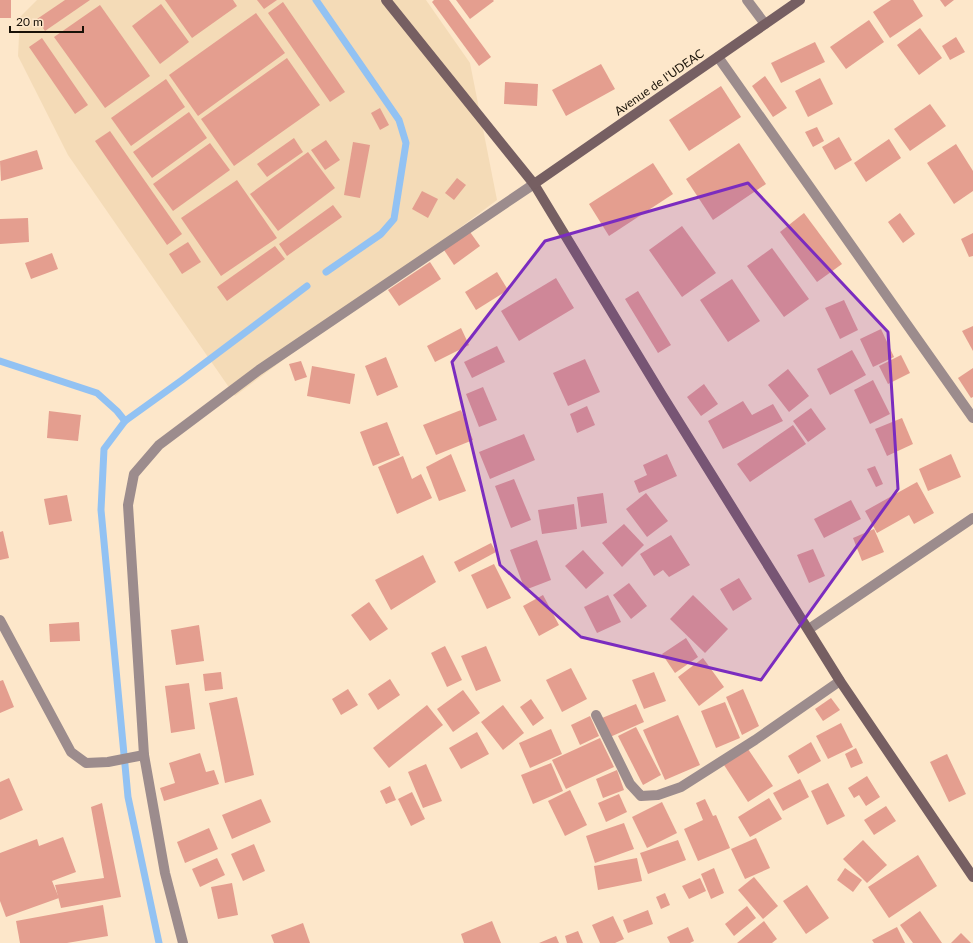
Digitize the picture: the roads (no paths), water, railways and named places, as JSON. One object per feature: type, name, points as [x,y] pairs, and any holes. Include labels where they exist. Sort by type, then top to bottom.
[{"type":"main road","points":[[386,0],[534,184],[662,396],[809,629],[840,681],[973,877]]},
{"type":"main road","name":"Avenue de I'UDEAC","points":[[534,184],[800,0]]},
{"type":"street","points":[[747,0],[765,24]]},
{"type":"street","points":[[718,57],[973,418]]},
{"type":"street","points":[[183,943],[165,874],[144,755],[128,505],[134,474],[159,445],[259,370],[534,184]]},
{"type":"street","points":[[809,629],[973,518]]},
{"type":"street","points":[[0,620],[71,752],[86,763],[108,762],[144,755]]},
{"type":"street","points":[[596,715],[630,784],[641,796],[658,795],[682,787],[755,740],[840,681]]},
{"type":"waterway","points":[[316,0],[399,120],[406,143],[394,219],[381,234],[326,272]]},
{"type":"waterway","points":[[159,943],[128,797],[101,510],[104,449],[125,421],[307,286]]},
{"type":"waterway","points":[[0,361],[97,393],[117,411],[125,421]]}]
